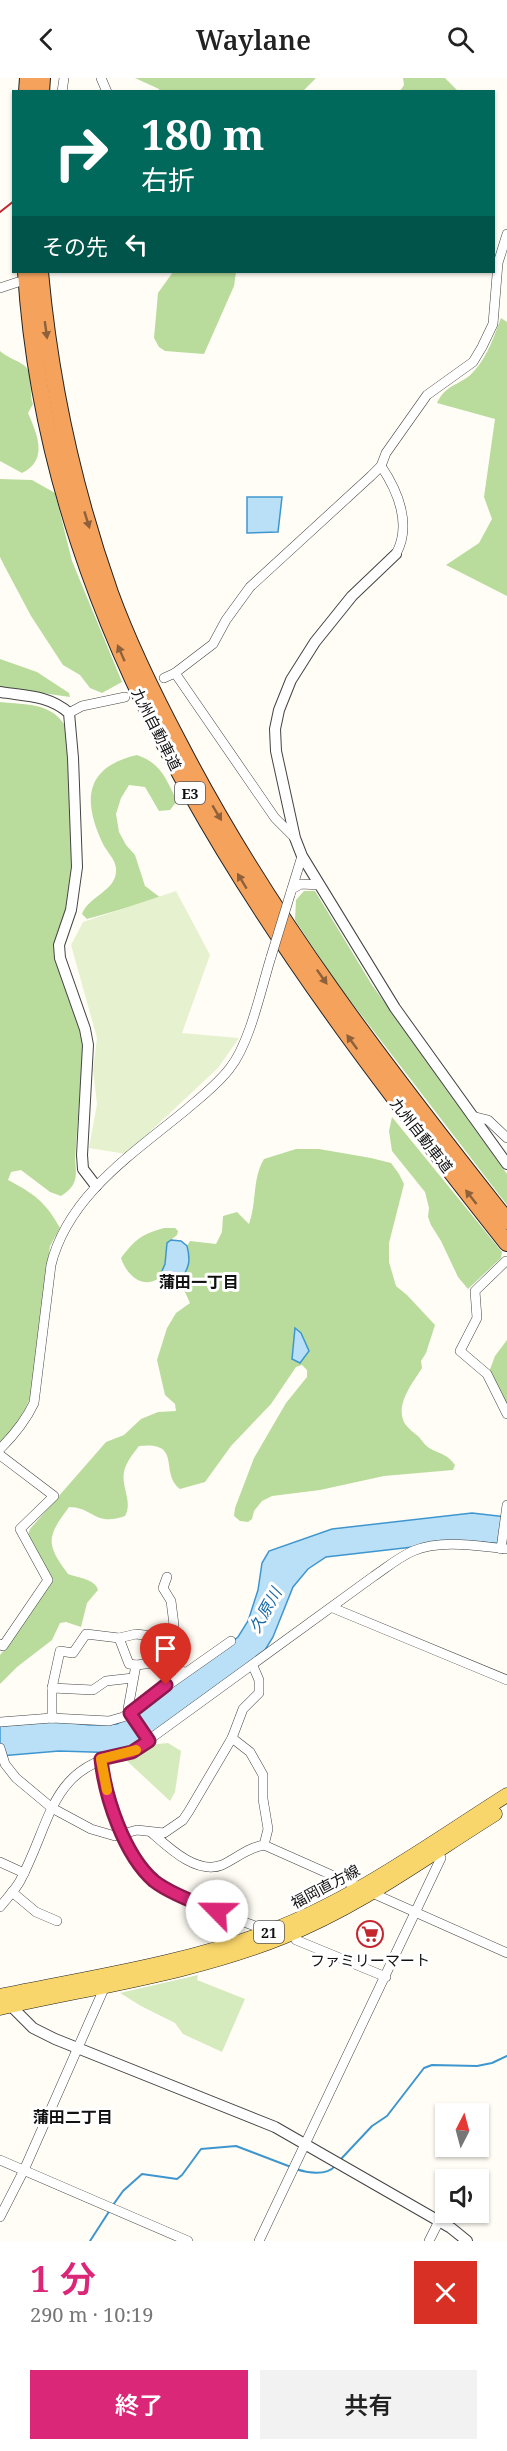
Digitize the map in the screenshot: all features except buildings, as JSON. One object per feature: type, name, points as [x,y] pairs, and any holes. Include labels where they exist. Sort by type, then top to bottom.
[{"type":"highway","name":"九州自動車道","points":[[40,273],[55,390],[66,447],[86,519],[110,593],[161,708],[209,800],[297,941],[389,1070],[507,1221]]},
{"type":"highway","name":"九州自動車道","points":[[22,277],[40,391],[63,488],[98,598],[154,723],[220,845],[285,948],[378,1078],[507,1243]]},
{"type":"main road","name":"福岡直方線","points":[[3,2000],[197,1953],[271,1931],[366,1890],[507,1795]]},
{"type":"main road","name":"福岡直方線","points":[[3,2000],[106,1984],[254,1948],[292,1933],[437,1851],[507,1806]]},
{"type":"street","points":[[164,678],[175,673],[213,644],[226,620],[250,588],[381,466],[386,453],[427,395],[473,362],[493,324],[498,263],[507,234]]},
{"type":"street","points":[[0,288],[22,277]]},
{"type":"street","points":[[381,466],[398,501],[404,523],[400,545],[396,554],[345,605],[315,642],[291,680],[285,692],[275,729],[276,751],[295,838],[302,856],[395,1008],[507,1164]]},
{"type":"street","points":[[175,673],[275,818],[295,838]]},
{"type":"street","points":[[0,692],[46,699],[59,704],[69,713],[77,867],[71,910],[59,945],[60,958],[85,1029],[88,1045],[82,1155],[83,1169],[96,1186]]},
{"type":"street","points":[[69,713],[82,706],[125,697]]},
{"type":"street","points":[[0,1449],[15,1434],[27,1417],[33,1403],[55,1249],[65,1228],[96,1186],[214,1086],[231,1067],[244,1042],[302,856]]},
{"type":"street","points":[[291,892],[301,884],[320,885]]},
{"type":"street","points":[[472,1116],[488,1120],[507,1138]]},
{"type":"street","points":[[506,1261],[475,1290],[477,1318],[460,1351],[487,1374],[507,1414]]},
{"type":"street","points":[[0,1455],[54,1496],[20,1529],[48,1580],[3,1646],[0,1644]]},
{"type":"street","points":[[0,1907],[24,1874],[52,1808],[63,1789],[89,1764],[132,1752],[149,1741],[374,1576],[413,1551],[435,1545],[452,1544],[503,1547],[507,1509]]},
{"type":"street","points":[[154,1663],[160,1636],[174,1625],[171,1601],[163,1588],[167,1577]]},
{"type":"street","points":[[333,1608],[507,1680]]},
{"type":"street","points":[[52,1718],[52,1688],[60,1651],[73,1653],[86,1634],[119,1638],[136,1634],[160,1636]]},
{"type":"street","points":[[119,1638],[129,1664],[154,1663],[185,1672]]},
{"type":"street","points":[[0,1722],[52,1718],[110,1721],[130,1713],[231,1641]]},
{"type":"street","points":[[136,1665],[128,1709],[149,1741]]},
{"type":"street","points":[[152,1833],[164,1833],[183,1820],[232,1738],[243,1709],[259,1693],[259,1680],[253,1666]]},
{"type":"street","points":[[52,1688],[93,1690],[106,1681],[133,1678]]},
{"type":"street","points":[[232,1738],[250,1752],[263,1775],[263,1798],[268,1829],[264,1845]]},
{"type":"street","points":[[0,1748],[4,1764],[16,1778],[52,1808],[91,1829],[116,1836],[146,1830],[175,1853],[209,1868],[222,1865],[251,1847],[264,1845],[507,1953]]},
{"type":"street","points":[[101,1759],[103,1774],[122,1835],[140,1866],[155,1882],[199,1905],[271,1931]]},
{"type":"street","points":[[260,2241],[441,1858],[437,1851]]},
{"type":"street","points":[[0,1862],[24,1874]]},
{"type":"street","points":[[12,1892],[36,1912],[57,1921]]},
{"type":"street","points":[[292,1933],[296,1940],[386,1977]]},
{"type":"street","points":[[0,2217],[24,2170],[106,1984]]},
{"type":"street","points":[[3,2000],[33,2028],[78,2050],[275,2127],[435,2219]]},
{"type":"street","points":[[0,2160],[188,2241]]},
{"type":"street","points":[[429,2241],[438,2223]]},
{"type":"street","points":[[442,2223],[467,2241]]},
{"type":"green space","points":[[135,78],[316,78],[304,90],[159,89]]},
{"type":"green space","points":[[403,78],[445,78],[457,90],[401,90],[404,85]]},
{"type":"green space","points":[[172,273],[236,273],[234,286],[204,354],[165,351],[159,347],[154,338],[158,293]]},
{"type":"green space","points":[[501,318],[507,322],[507,596],[446,565],[479,543],[492,519],[484,497],[495,419],[437,403],[445,392],[470,375],[480,364]]},
{"type":"green space","points":[[0,351],[25,366],[30,378],[33,404],[28,413],[35,429],[38,454],[36,461],[22,473],[0,461]]},
{"type":"green space","points":[[0,479],[32,480],[55,493],[72,561],[122,682],[102,693],[90,688],[80,675],[63,665],[31,616],[0,557]]},
{"type":"green space","points":[[0,659],[37,672],[69,693],[70,697],[0,687]]},
{"type":"green space","points":[[0,702],[47,709],[61,720],[67,729],[72,877],[64,918],[58,933],[84,1034],[75,1159],[76,1176],[73,1185],[61,1196],[50,1192],[21,1170],[11,1172],[8,1180],[38,1199],[60,1228],[50,1246],[31,1395],[18,1421],[0,1443]]},
{"type":"green space","points":[[137,755],[157,767],[177,801],[170,810],[159,811],[145,787],[129,785],[121,798],[116,814],[119,832],[135,855],[145,886],[161,898],[87,919],[82,914],[91,902],[113,882],[116,868],[96,828],[91,800],[93,788],[98,777],[107,768],[120,760]]},
{"type":"green space","points":[[176,891],[210,955],[182,1033],[239,1038],[218,1068],[126,1154],[89,1148],[97,1104],[93,1070],[97,1038],[71,945],[83,922]]},
{"type":"green space","points":[[304,891],[315,891],[372,985],[507,1174],[507,1205],[336,982],[295,920],[296,900]]},
{"type":"green space","points":[[392,1117],[502,1252],[501,1258],[468,1289],[458,1277],[431,1225],[425,1192],[392,1151],[389,1131]]},
{"type":"green space","points":[[296,1149],[319,1149],[391,1163],[404,1184],[389,1243],[389,1262],[396,1286],[435,1325],[421,1361],[422,1368],[403,1402],[402,1417],[405,1424],[427,1446],[445,1456],[455,1465],[453,1470],[384,1476],[320,1490],[272,1496],[262,1501],[254,1511],[252,1519],[248,1522],[240,1521],[234,1516],[235,1508],[254,1458],[286,1403],[307,1377],[307,1370],[302,1365],[296,1367],[271,1404],[231,1446],[205,1482],[180,1489],[174,1482],[166,1453],[161,1448],[139,1446],[128,1461],[124,1472],[128,1505],[125,1516],[115,1519],[100,1518],[84,1510],[69,1507],[53,1533],[52,1547],[68,1574],[94,1583],[98,1590],[87,1603],[81,1627],[66,1622],[60,1623],[52,1640],[17,1667],[0,1684],[0,1655],[13,1639],[50,1576],[28,1535],[30,1529],[106,1442],[124,1435],[141,1419],[158,1412],[176,1411],[175,1404],[165,1395],[157,1360],[167,1328],[176,1313],[190,1303],[180,1281],[188,1264],[187,1246],[190,1241],[216,1244],[222,1232],[223,1216],[237,1212],[249,1224],[258,1174],[264,1159]]},
{"type":"green space","points":[[164,1228],[175,1228],[178,1231],[177,1235],[167,1243],[165,1264],[159,1278],[147,1282],[141,1281],[131,1275],[121,1258],[139,1238]]},
{"type":"green space","points":[[507,1340],[507,1405],[489,1372],[495,1356]]},
{"type":"green space","points":[[168,1743],[181,1751],[175,1792],[170,1801],[127,1761],[157,1744]]},
{"type":"green space","points":[[198,1975],[197,1980],[245,1999],[222,2052],[183,2034],[175,2023],[120,1993]]},
{"type":"water","points":[[247,497],[282,497],[278,532],[247,533]]},
{"type":"water","points":[[171,1240],[181,1241],[187,1246],[189,1260],[180,1281],[159,1278],[165,1264],[167,1243]]},
{"type":"water","points":[[295,1328],[301,1333],[309,1351],[300,1363],[292,1359]]},
{"type":"water","name":"久原川","points":[[472,1513],[507,1517],[507,1544],[465,1541],[326,1557],[308,1569],[293,1587],[273,1637],[265,1650],[159,1732],[123,1753],[59,1751],[0,1756],[0,1726],[60,1721],[89,1725],[117,1724],[140,1710],[238,1637],[248,1621],[258,1590],[262,1563],[269,1551],[332,1529]]},
{"type":"waterway","points":[[341,2159],[372,2126],[387,2116],[424,2068],[432,2065],[477,2066],[492,2063],[507,2056]]},
{"type":"waterway","points":[[113,2205],[123,2191],[142,2174],[177,2179],[201,2149],[236,2146],[291,2167]]},
{"type":"waterway","points":[[296,2169],[322,2172],[335,2166]]},
{"type":"waterway","points":[[90,2241],[110,2210]]},
{"type":"railway","points":[[0,212],[12,203]]},
{"type":"slow traffic","points":[[107,1790],[101,1759],[136,1750]]},
{"type":"place","name":"ファミリーマート","points":[[370,1934]]},
{"type":"district","name":"蒲田一丁目","points":[[199,1282]]},
{"type":"district","name":"蒲田二丁目","points":[[73,2117]]},
{"type":"route","points":[[166,1685],[130,1713],[149,1741],[132,1752],[101,1759],[103,1774],[122,1835],[140,1866],[155,1882],[199,1905],[217,1911]]}]
